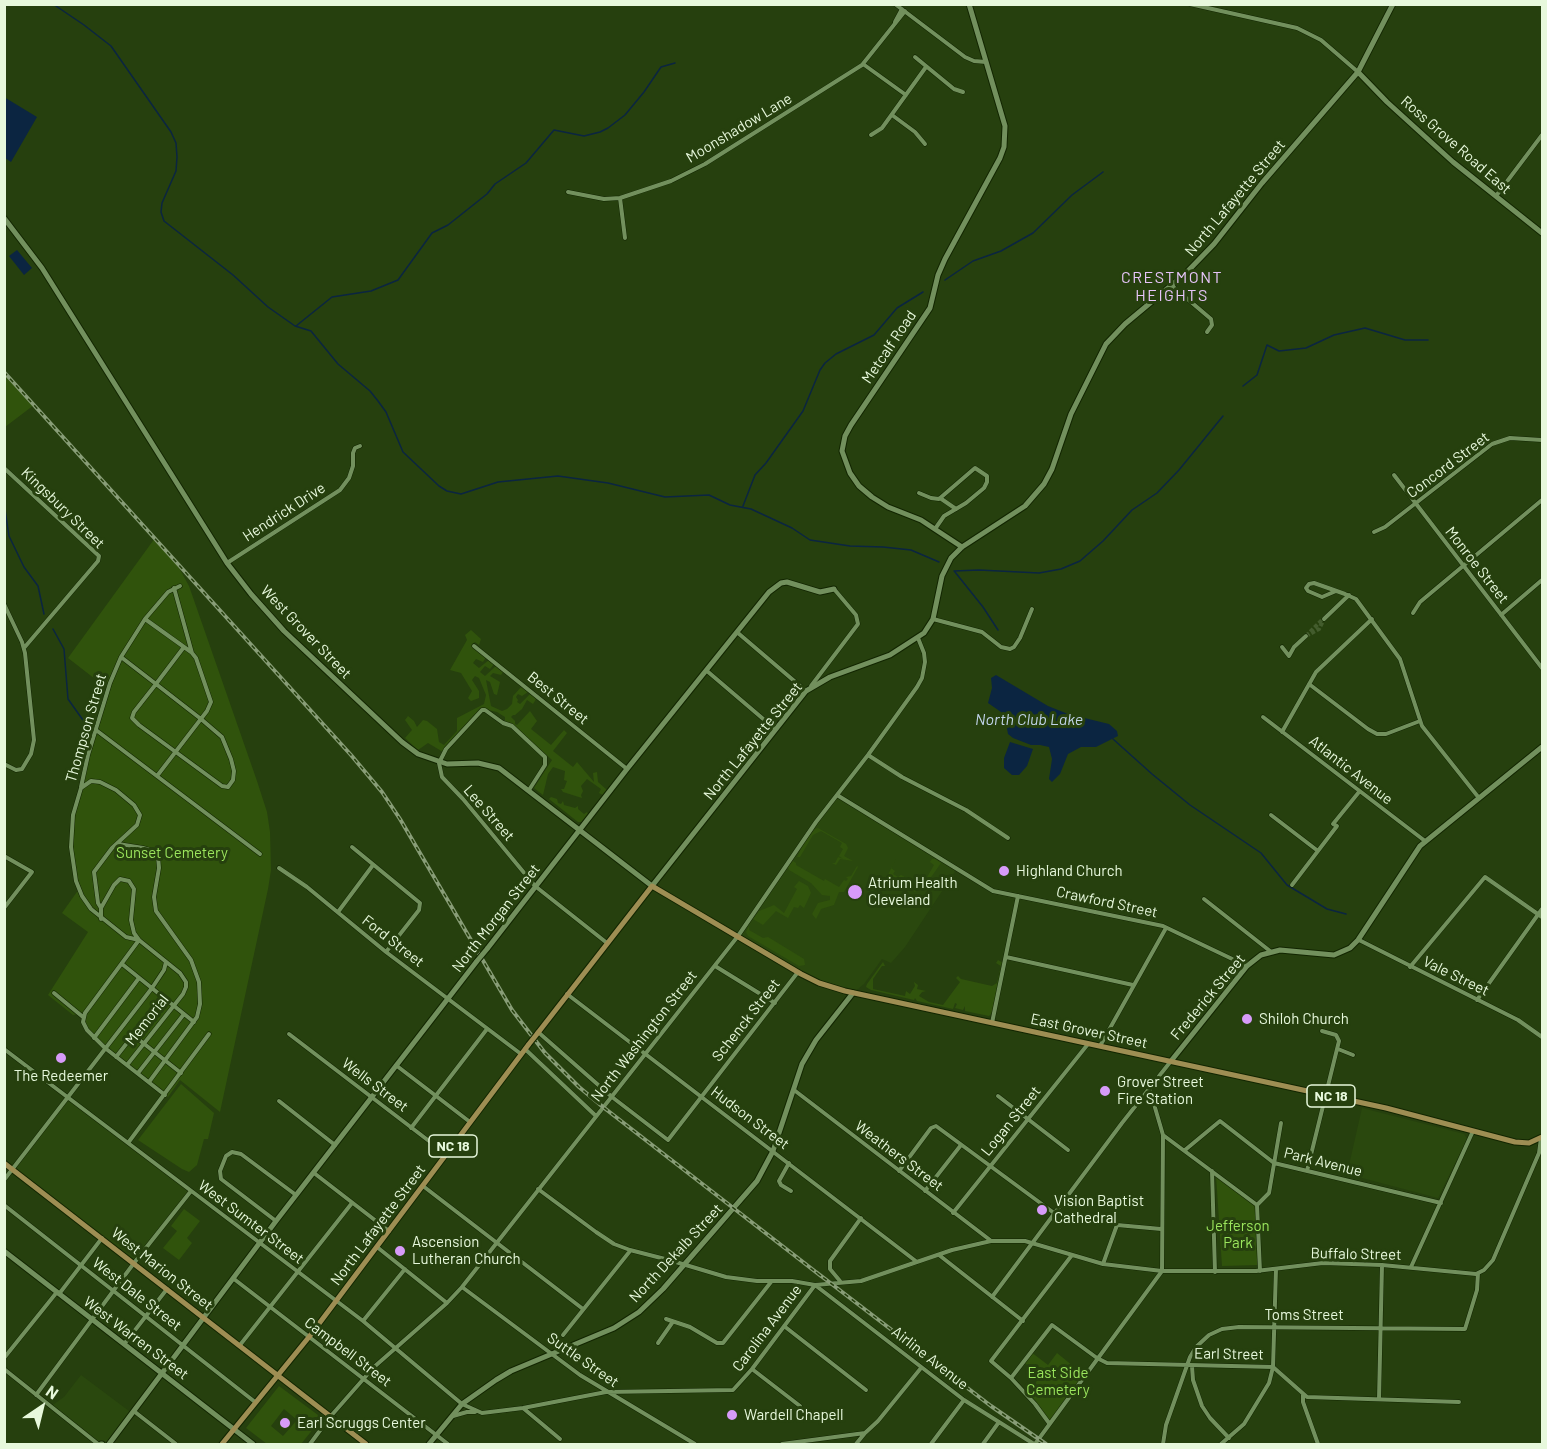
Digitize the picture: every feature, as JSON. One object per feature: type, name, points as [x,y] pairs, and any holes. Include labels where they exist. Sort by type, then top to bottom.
[{"type":"main road","name":"East Grover Street","points":[[652,886],[798,972],[819,983],[853,993],[1386,1108],[1520,1143],[1529,1143],[1542,1138]]},
{"type":"main road","name":"North Lafayette Street","points":[[255,1402],[309,1337],[525,1049],[652,886]]},
{"type":"main road","name":"West Marion Street","points":[[4,1162],[366,1444]]},
{"type":"main road","name":"NC 18","points":[[222,1444],[255,1402]]},
{"type":"street","points":[[895,4],[965,57],[974,61],[986,62]]},
{"type":"street","name":"Metcalf Road","points":[[962,547],[935,529],[872,497],[859,486],[850,473],[842,451],[845,436],[851,425],[927,314],[945,259],[1004,147],[1005,126],[969,4]]},
{"type":"street","points":[[1190,4],[1297,28],[1321,40],[1358,72]]},
{"type":"street","name":"North Lafayette Street","points":[[652,886],[809,689],[830,677],[890,655],[918,638],[927,629],[933,619],[944,570],[951,558],[962,547],[1016,513],[1039,491],[1052,469],[1071,414],[1106,344],[1116,331],[1204,256],[1262,183],[1358,72],[1393,4]]},
{"type":"street","name":"Moonshadow Lane","points":[[568,192],[604,199],[620,198],[671,181],[705,164],[863,64],[903,10]]},
{"type":"street","points":[[915,57],[954,89],[963,92]]},
{"type":"street","points":[[863,64],[906,95]]},
{"type":"street","points":[[871,135],[882,128],[926,67]]},
{"type":"street","name":"Ross Grove Road East","points":[[1358,72],[1387,102],[1453,162],[1542,233]]},
{"type":"street","points":[[892,115],[915,132],[925,144]]},
{"type":"street","points":[[1496,196],[1542,135]]},
{"type":"street","points":[[620,198],[625,238]]},
{"type":"street","name":"West Grover Street","points":[[4,218],[37,261],[228,563],[267,612],[334,679],[418,755],[452,765],[477,763],[494,766],[529,790],[652,886]]},
{"type":"street","points":[[1171,285],[1211,319],[1212,325],[1207,332]]},
{"type":"street","name":"Concord Street","points":[[1374,531],[1385,527],[1492,444],[1510,438],[1542,440]]},
{"type":"street","name":"Hendrick Drive","points":[[228,563],[345,486],[353,466],[353,453],[355,448],[360,446]]},
{"type":"street","name":"Kingsbury Street","points":[[4,468],[99,556],[98,561],[24,648]]},
{"type":"street","points":[[935,529],[944,516],[966,503],[986,484],[987,476],[978,468],[974,468],[940,498]]},
{"type":"street","name":"Monroe Street","points":[[1394,475],[1542,668]]},
{"type":"street","points":[[919,493],[931,498],[940,498],[956,508]]},
{"type":"street","points":[[1413,613],[1420,602],[1542,500]]},
{"type":"street","points":[[1501,615],[1542,580]]},
{"type":"street","name":"North Morgan Street","points":[[110,1444],[205,1319],[210,1308],[447,999],[769,592],[781,583],[794,583],[824,592],[834,589]]},
{"type":"street","points":[[1334,590],[1322,597],[1306,588],[1312,583],[1334,590],[1356,599],[1400,659],[1420,721],[1427,733],[1479,798]]},
{"type":"street","name":"Thompson Street","points":[[139,940],[126,937],[101,919],[82,896],[73,866],[71,842],[73,815],[110,683],[122,657],[145,619],[168,592],[180,586]]},
{"type":"street","points":[[157,776],[209,708],[211,699],[192,652],[174,588]]},
{"type":"street","points":[[738,633],[809,689],[858,624],[856,615],[834,589]]},
{"type":"street","points":[[1324,619],[1349,596]]},
{"type":"street","points":[[4,604],[24,648],[34,740],[28,761],[20,770],[4,764]]},
{"type":"street","points":[[933,619],[982,632],[1001,647],[1010,649],[1020,638],[1032,609]]},
{"type":"street","points":[[145,619],[192,652]]},
{"type":"street","points":[[1282,732],[1320,668],[1372,619]]},
{"type":"street","points":[[1294,648],[1306,636]]},
{"type":"street","name":"North Washington Street","points":[[310,1444],[363,1379],[462,1287],[738,936],[816,822],[868,755],[922,678],[924,653],[918,638]]},
{"type":"street","name":"Best Street","points":[[474,646],[627,769]]},
{"type":"street","points":[[122,657],[156,684],[201,718],[222,737],[234,771],[232,784],[226,788],[134,720],[133,714],[156,684],[184,647]]},
{"type":"street","points":[[707,671],[775,729]]},
{"type":"street","points":[[1310,684],[1377,734],[1386,734],[1420,721]]},
{"type":"street","points":[[439,763],[446,749],[482,710],[512,726],[545,757],[545,765],[529,790]]},
{"type":"street","name":"Atlantic Avenue","points":[[1263,717],[1425,842]]},
{"type":"street","points":[[96,730],[260,854]]},
{"type":"street","points":[[1204,899],[1270,951],[1290,950],[1334,955],[1348,950],[1358,940],[1409,860],[1425,842],[1542,747]]},
{"type":"street","points":[[868,755],[902,777],[966,810],[1008,838]]},
{"type":"street","name":"Lee Street","points":[[439,763],[441,777],[463,799],[535,886],[608,943]]},
{"type":"street","name":"Thompson Street","points":[[79,794],[88,781],[100,782],[122,795],[137,809],[140,815],[138,823],[117,844]]},
{"type":"street","points":[[1292,885],[1337,826],[1334,824],[1359,792]]},
{"type":"street","name":"Crawford Street","points":[[837,795],[985,887],[1166,927],[1247,966]]},
{"type":"street","points":[[1271,815],[1318,851]]},
{"type":"street","points":[[101,919],[94,872],[105,856],[117,844],[131,845],[156,854],[159,860],[154,903],[156,911],[191,960],[198,976],[200,1004],[195,1022],[149,1082]]},
{"type":"street","points":[[352,847],[416,899],[421,907],[386,952]]},
{"type":"street","points":[[4,856],[32,872],[4,908]]},
{"type":"street","points":[[338,912],[373,865]]},
{"type":"street","name":"Ford Street","points":[[279,868],[487,1029],[525,1049],[596,1116]]},
{"type":"street","points":[[1410,967],[1485,877],[1541,916]]},
{"type":"street","points":[[101,909],[117,881],[123,879],[129,881],[134,889],[132,927],[139,940],[83,1017],[84,1026],[105,1048],[165,1095]]},
{"type":"street","points":[[992,1024],[1018,896]]},
{"type":"street","points":[[1477,1000],[1541,916],[1542,909]]},
{"type":"street","points":[[1100,1046],[1166,927]]},
{"type":"street","name":"Memorial","points":[[127,1065],[183,994],[186,984],[182,974],[139,940]]},
{"type":"street","name":"Vale Street","points":[[1358,940],[1542,1034]]},
{"type":"street","name":"Frederick Street","points":[[992,1297],[1149,1087],[1247,966],[1270,951]]},
{"type":"street","points":[[1006,957],[1133,985]]},
{"type":"street","points":[[4,1180],[152,988],[164,970],[166,961]]},
{"type":"street","points":[[122,964],[195,1022]]},
{"type":"street","points":[[715,966],[775,1003]]},
{"type":"street","name":"Schenck Street","points":[[612,1097],[668,1140],[798,972]]},
{"type":"street","points":[[94,1038],[139,978]]},
{"type":"street","points":[[54,993],[83,1017]]},
{"type":"street","name":"North Dekalb Street","points":[[429,1444],[462,1404],[484,1388],[511,1371],[614,1328],[652,1301],[751,1189],[773,1151],[793,1089],[810,1049],[853,993]]},
{"type":"street","name":"Hudson Street","points":[[567,994],[918,1262]]},
{"type":"street","points":[[116,1057],[163,997]]},
{"type":"street","points":[[138,1073],[184,1014]]},
{"type":"street","points":[[411,1128],[487,1029]]},
{"type":"street","points":[[1307,1171],[1338,1049],[1338,1037],[1322,1031]]},
{"type":"street","points":[[538,1033],[612,1097]]},
{"type":"street","points":[[128,1143],[209,1034]]},
{"type":"street","name":"Wells Street","points":[[289,1034],[446,1154]]},
{"type":"street","points":[[132,1035],[181,1073]]},
{"type":"street","name":"Logan Street","points":[[953,1212],[1088,1044]]},
{"type":"street","name":"West Sumter Street","points":[[4,1049],[363,1321],[462,1404],[483,1413]]},
{"type":"street","points":[[1338,1049],[1353,1055]]},
{"type":"street","points":[[397,1066],[470,1122]]},
{"type":"street","points":[[1034,1444],[1162,1271],[1163,1135],[1149,1087]]},
{"type":"street","name":"Weathers Street","points":[[793,1089],[991,1241]]},
{"type":"street","points":[[998,1096],[1068,1150]]},
{"type":"street","points":[[279,1101],[335,1146]]},
{"type":"street","name":"Park Avenue","points":[[1185,1150],[1220,1121],[1274,1162],[1441,1203]]},
{"type":"street","points":[[1260,1271],[1257,1205],[1269,1193],[1281,1123]]},
{"type":"street","points":[[899,1171],[934,1126],[1054,1213]]},
{"type":"street","points":[[1411,1267],[1473,1131]]},
{"type":"street","points":[[1163,1135],[1257,1205]]},
{"type":"street","points":[[1478,1273],[1493,1260],[1539,1153],[1542,1138]]},
{"type":"street","points":[[925,1191],[961,1144]]},
{"type":"street","points":[[276,1221],[221,1179],[220,1171],[226,1156],[232,1152],[241,1154],[296,1196]]},
{"type":"street","points":[[789,1163],[779,1181],[790,1191]]},
{"type":"street","points":[[1212,1171],[1215,1272]]},
{"type":"street","points":[[314,1173],[389,1231]]},
{"type":"street","points":[[423,1186],[583,1309]]},
{"type":"street","points":[[538,1189],[614,1244],[630,1250],[726,1277],[792,1281],[815,1285]]},
{"type":"street","points":[[36,1395],[134,1263],[191,1191]]},
{"type":"street","points":[[240,1346],[352,1203]]},
{"type":"street","name":"West Dale Street","points":[[4,1205],[255,1402]]},
{"type":"street","points":[[840,1281],[830,1269],[831,1261],[861,1218]]},
{"type":"street","points":[[1102,1264],[1117,1225],[1161,1229]]},
{"type":"street","points":[[4,1359],[102,1238]]},
{"type":"street","name":"Buffalo Street","points":[[840,1281],[861,1281],[968,1245],[1016,1240],[1033,1242],[1102,1264],[1162,1271],[1260,1271],[1323,1263],[1382,1265],[1478,1273]]},
{"type":"street","points":[[377,1247],[447,1303]]},
{"type":"street","points":[[563,1335],[630,1250]]},
{"type":"street","name":"West Warren Street","points":[[4,1251],[253,1444]]},
{"type":"street","points":[[939,1255],[1023,1321]]},
{"type":"street","points":[[1049,1423],[1011,1378],[991,1361],[1072,1255]]},
{"type":"street","points":[[1379,1399],[1382,1265]]},
{"type":"street","points":[[1221,1444],[1244,1424],[1269,1383],[1273,1367],[1276,1268]]},
{"type":"street","points":[[363,1321],[405,1269]]},
{"type":"street","name":"Toms Street","points":[[1163,1444],[1166,1425],[1196,1347],[1217,1331],[1233,1327],[1465,1329],[1477,1290],[1478,1273]]},
{"type":"street","name":"Campbell Street","points":[[234,1279],[448,1444]]},
{"type":"street","points":[[666,1319],[672,1323],[690,1327],[717,1343],[723,1343],[772,1281]]},
{"type":"street","name":"Carolina Avenue","points":[[606,1392],[733,1390],[752,1369],[815,1285],[840,1281]]},
{"type":"street","name":"Airline Avenue","points":[[815,1285],[964,1400],[1034,1444]]},
{"type":"street","name":"Suttle Street","points":[[462,1287],[606,1392],[695,1444]]},
{"type":"street","points":[[125,1343],[167,1289]]},
{"type":"street","points":[[657,1342],[672,1323]]},
{"type":"street","points":[[1011,1378],[1052,1325],[1097,1358]]},
{"type":"street","points":[[784,1326],[866,1390]]},
{"type":"street","name":"Earl Street","points":[[1097,1358],[1107,1363],[1120,1365],[1273,1367],[1303,1395]]},
{"type":"street","points":[[1189,1366],[1202,1406],[1210,1419],[1229,1438]]},
{"type":"street","points":[[856,1444],[878,1421],[921,1367]]},
{"type":"street","points":[[4,1369],[100,1444]]},
{"type":"street","points":[[752,1369],[800,1406]]},
{"type":"street","points":[[450,1418],[467,1412],[483,1413],[523,1408],[606,1392]]},
{"type":"street","points":[[1318,1444],[1303,1402],[1303,1395],[1459,1402]]},
{"type":"street","points":[[931,1444],[964,1400]]},
{"type":"street","points":[[523,1408],[560,1439]]},
{"type":"street","points":[[135,1412],[176,1444]]},
{"type":"street","points":[[983,1444],[999,1422]]},
{"type":"street","points":[[782,1444],[866,1433]]},
{"type":"shaded area","name":"Atrium Health Cleveland","points":[[837,795],[956,870],[905,947],[891,963],[882,959],[864,984],[853,993],[830,987],[738,936]]},
{"type":"shaded area","points":[[67,1097],[191,1191],[134,1263],[13,1169]]},
{"type":"shaded area","points":[[1362,1108],[1464,1134],[1467,1139],[1438,1198],[1347,1174]]},
{"type":"shaded area","points":[[81,1375],[133,1414],[109,1444],[98,1444],[50,1407],[64,1397]]},
{"type":"green space","points":[[5,372],[34,405],[4,427]]},
{"type":"green space","name":"Sunset Cemetery","points":[[155,538],[178,566],[189,586],[257,781],[267,812],[270,832],[271,870],[268,889],[220,1112],[180,1080],[168,1097],[105,1048],[87,1030],[83,1017],[79,1014],[73,1015],[48,995],[88,932],[62,913],[79,889],[71,847],[73,815],[108,689],[68,658]]},
{"type":"green space","points":[[471,630],[481,639],[479,645],[475,642],[471,645],[486,657],[483,662],[476,659],[473,663],[479,668],[489,660],[494,664],[490,669],[485,666],[480,672],[485,676],[496,666],[503,672],[501,675],[493,673],[490,676],[500,682],[497,695],[494,694],[490,682],[486,680],[491,706],[502,711],[507,709],[512,704],[513,696],[522,686],[528,692],[522,696],[518,694],[517,702],[520,704],[530,694],[536,699],[533,704],[527,700],[522,709],[511,717],[515,724],[517,725],[530,711],[537,721],[531,729],[551,745],[564,730],[567,733],[553,751],[573,767],[577,762],[594,782],[593,773],[597,772],[598,782],[607,790],[603,795],[599,793],[601,789],[587,779],[581,786],[582,798],[563,792],[561,789],[564,789],[567,781],[564,780],[565,771],[553,767],[548,774],[543,795],[534,788],[552,760],[497,712],[484,709],[443,752],[428,743],[418,750],[405,738],[412,730],[405,720],[408,716],[417,727],[423,720],[437,729],[439,742],[444,745],[457,731],[457,718],[484,704],[486,695],[479,678],[475,676],[472,680],[479,691],[479,698],[471,701],[468,698],[472,691],[461,673],[450,670],[467,640],[465,635]]},
{"type":"green space","points":[[551,797],[557,799],[561,804],[563,801],[564,805],[575,808],[578,806],[584,814],[587,812],[588,814],[582,822],[578,822],[549,799]]},
{"type":"green space","points":[[818,828],[846,844],[848,848],[844,856],[853,861],[840,859],[836,865],[832,863],[835,863],[838,857],[843,859],[839,856],[843,849],[840,847],[842,843],[821,831],[813,835],[800,857],[797,857],[804,843]]},
{"type":"green space","points":[[932,859],[941,863],[927,883],[927,887],[914,892],[915,887],[905,882],[900,884],[887,877],[891,868],[895,871],[893,874],[898,877],[901,875],[916,883],[916,888],[917,884],[922,886],[934,865],[930,862]]},
{"type":"green space","points":[[793,861],[824,881],[825,879],[839,887],[844,880],[848,879],[846,877],[851,876],[858,867],[844,892],[839,892],[834,905],[821,909],[816,919],[812,914],[818,903],[830,900],[830,896],[822,895],[811,883],[789,870],[788,867]]},
{"type":"green space","points":[[799,881],[808,886],[811,893],[804,908],[800,905],[798,908],[794,907],[788,918],[776,911],[763,925],[753,919],[759,911],[774,905],[784,913],[797,889],[794,887]]},
{"type":"green space","points":[[749,926],[749,930],[763,938],[768,937],[804,959],[805,965],[799,966],[748,936],[746,932]]},
{"type":"green space","points":[[998,960],[1003,963],[992,1013],[989,1016],[965,1011],[965,1006],[963,1010],[955,1008],[957,1004],[955,1003],[953,1009],[917,1001],[915,998],[914,1000],[871,990],[866,987],[883,962],[885,966],[882,966],[873,979],[873,989],[905,996],[906,991],[910,994],[915,986],[914,982],[918,985],[917,989],[926,991],[919,996],[929,1002],[943,1005],[960,982],[956,978],[958,976],[961,979],[992,986],[997,983],[1001,966],[996,963]]},
{"type":"green space","points":[[181,1084],[214,1113],[208,1139],[204,1139],[197,1165],[189,1172],[138,1140]]},
{"type":"green space","name":"Jefferson Park","points":[[1216,1175],[1256,1205],[1258,1265],[1222,1266]]},
{"type":"green space","points":[[184,1209],[200,1221],[187,1238],[192,1243],[179,1260],[163,1248],[177,1231],[171,1226]]},
{"type":"green space","name":"East Side Cemetery","points":[[1031,1352],[1048,1365],[1057,1353],[1084,1375],[1049,1423],[1027,1395],[1041,1375],[1023,1362]]},
{"type":"green space","points":[[279,1386],[322,1418],[301,1444],[267,1444],[246,1428]],"holes":[[[284,1409],[297,1420],[283,1436],[271,1426]]]},
{"type":"water","points":[[4,97],[37,117],[11,162],[5,158]]},
{"type":"water","points":[[17,250],[32,268],[24,275],[9,256]]},
{"type":"water","name":"North Club Lake","points":[[996,675],[1048,706],[1068,714],[1109,724],[1117,731],[1118,736],[1096,747],[1081,747],[1068,754],[1060,774],[1052,782],[1049,779],[1052,759],[1049,747],[1031,745],[1013,738],[1008,734],[1005,717],[988,703],[992,688],[991,678]]},
{"type":"water","name":"North Club Lake","points":[[1010,742],[1033,749],[1027,766],[1019,775],[1012,775],[1004,768],[1004,758]]},
{"type":"waterway","points":[[53,4],[111,46],[171,132],[176,143],[176,171],[162,203],[161,212],[164,221],[233,275],[268,307],[295,326],[311,331],[338,364],[370,391],[386,412],[403,452],[439,486],[447,491],[461,494],[498,482],[558,476],[608,483],[665,497],[709,495],[730,505],[751,509],[792,528],[810,540],[850,546],[911,550],[939,562]]},
{"type":"waterway","points":[[296,326],[332,297],[371,291],[398,280],[432,233],[448,225],[487,194],[495,184],[526,163],[554,130],[584,136],[608,128],[625,115],[661,67],[675,63]]},
{"type":"waterway","points":[[945,280],[973,261],[1001,251],[1033,233],[1072,195],[1103,172]]},
{"type":"waterway","points":[[743,506],[755,475],[803,411],[825,363],[836,354],[874,335],[897,308],[923,292]]},
{"type":"waterway","points":[[1243,386],[1257,375],[1267,345],[1279,351],[1306,348],[1334,335],[1365,328],[1405,340],[1428,340]]},
{"type":"waterway","points":[[954,571],[1039,573],[1061,569],[1080,561],[1103,541],[1132,510],[1157,493],[1223,416]]},
{"type":"waterway","points":[[4,503],[9,536],[24,567],[38,586],[44,614]]},
{"type":"waterway","points":[[955,572],[998,630]]},
{"type":"waterway","points":[[53,629],[64,649],[68,699],[90,730]]},
{"type":"waterway","points":[[1113,739],[1190,805],[1261,853],[1287,885],[1327,909],[1346,914]]},
{"type":"tunnel","points":[[1306,636],[1319,629],[1324,619]]},
{"type":"tunnel","points":[[1306,636],[1322,620]]},
{"type":"railway","points":[[4,372],[382,792],[512,1010],[545,1053],[603,1107],[821,1276]]},
{"type":"railway","points":[[816,1272],[991,1406],[1046,1444]]},
{"type":"place","name":"Highland Church","points":[[1004,871]]},
{"type":"place","name":"Atrium Health Cleveland","points":[[855,892]]},
{"type":"place","name":"Shiloh Church","points":[[1247,1019]]},
{"type":"place","name":"The Redeemer","points":[[61,1058]]},
{"type":"place","name":"Grover Street Fire Station","points":[[1105,1091]]},
{"type":"place","name":"Vision Baptist Cathedral","points":[[1042,1210]]},
{"type":"place","name":"Ascension Lutheran Church","points":[[400,1251]]},
{"type":"place","name":"Wardell Chapell","points":[[732,1415]]},
{"type":"place","name":"Earl Scruggs Center","points":[[285,1423]]},
{"type":"district","name":"CRESTMONT HEIGHTS","points":[[1172,287]]}]
